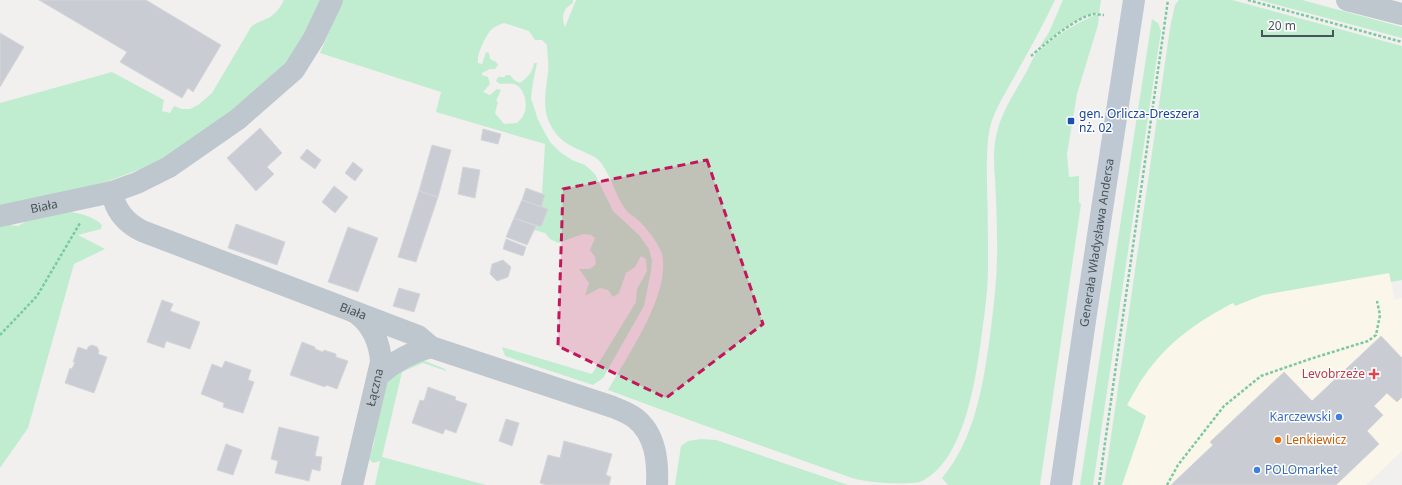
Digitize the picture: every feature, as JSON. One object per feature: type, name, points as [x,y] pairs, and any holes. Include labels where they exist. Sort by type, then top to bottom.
[{"type":"main road","name":"Generała Władysława Andersa","points":[[1061,485],[1084,322],[1134,0]]},
{"type":"street","name":"Biała","points":[[0,216],[105,194],[137,183],[169,167],[238,119],[294,70],[306,51],[332,0]]},
{"type":"street","points":[[1347,0],[1402,14]]},
{"type":"street","name":"Biała","points":[[105,194],[114,200],[122,216],[134,227],[142,231],[418,336],[431,347],[613,407],[634,417],[648,432],[651,439],[656,455],[657,485]]},
{"type":"street","name":"Łączna","points":[[341,306],[360,316],[374,333],[381,352],[379,375],[352,485]]},
{"type":"street","points":[[379,375],[409,354],[431,347]]},
{"type":"path","points":[[1099,485],[1168,0]]},
{"type":"path","points":[[1248,0],[1402,42]]},
{"type":"path","points":[[1030,56],[1057,35],[1088,16],[1096,14],[1104,15]]},
{"type":"path","points":[[0,334],[37,296],[105,194]]},
{"type":"path","points":[[1167,485],[1178,465],[1224,406],[1261,376],[1368,341],[1376,335],[1380,315],[1377,301]]},
{"type":"highlighted area","points":[[707,160],[763,324],[666,398],[558,346],[563,189]]},
{"type":"shaded area","points":[[1151,222],[1352,279],[1390,273],[1394,300],[1402,298],[1402,451],[1366,485],[1112,485]]},
{"type":"green space","points":[[284,0],[325,0],[296,54],[265,86],[175,152],[143,168],[106,182],[0,207],[0,103],[112,72],[164,100],[162,111],[170,113],[174,106],[182,109],[190,109],[198,105],[212,93],[251,27],[272,16],[279,9]]},
{"type":"green space","points":[[343,0],[573,0],[573,3],[565,10],[563,16],[565,27],[576,0],[1055,0],[998,106],[990,127],[987,157],[988,277],[985,313],[971,399],[957,440],[947,457],[935,472],[920,482],[895,483],[859,480],[608,390],[636,343],[654,306],[660,287],[663,270],[662,254],[658,245],[648,231],[627,211],[622,204],[601,163],[593,156],[562,140],[552,128],[547,116],[545,104],[548,69],[547,45],[542,40],[535,40],[529,31],[504,23],[492,29],[487,35],[478,55],[478,63],[482,64],[486,52],[489,53],[490,59],[498,65],[495,69],[490,69],[482,73],[482,75],[488,77],[490,84],[483,92],[490,95],[497,89],[501,90],[496,101],[498,102],[495,113],[504,124],[517,123],[521,119],[525,112],[526,104],[523,92],[514,84],[500,84],[496,81],[498,77],[510,75],[514,80],[520,83],[529,74],[534,63],[537,63],[531,98],[538,120],[550,142],[560,152],[572,160],[585,165],[595,174],[613,211],[639,235],[649,249],[652,261],[644,306],[603,378],[593,385],[505,356],[502,347],[592,374],[636,302],[637,289],[647,271],[646,259],[641,256],[635,267],[626,273],[619,293],[613,297],[608,290],[600,288],[585,296],[589,283],[579,269],[590,269],[596,264],[595,257],[590,250],[595,238],[591,235],[583,234],[558,243],[550,239],[545,233],[534,230],[536,226],[541,227],[547,210],[541,207],[545,195],[542,194],[545,144],[436,112],[441,92],[320,53]]},
{"type":"green space","points":[[1063,0],[1101,0],[1099,13],[1084,16],[1059,32],[1039,48],[1049,32]]},
{"type":"green space","points":[[1179,0],[1232,0],[1402,46],[1402,280],[1391,282],[1389,273],[1263,295],[1235,306],[1233,303],[1207,317],[1174,342],[1142,378],[1127,405],[1146,416],[1122,485],[1104,485],[1170,28],[1175,5]]},
{"type":"green space","points":[[1259,0],[1302,0],[1402,27],[1402,38]]},
{"type":"green space","points":[[1095,15],[1099,15],[1098,25],[1077,94],[1067,154],[1069,177],[1079,176],[1079,203],[1081,204],[1040,485],[948,485],[942,478],[953,463],[970,429],[976,411],[990,336],[997,264],[997,217],[994,158],[998,128],[1008,103],[1037,53],[1052,40],[1080,22]]},
{"type":"green space","points":[[1152,19],[1158,23],[1161,31],[1093,485],[1080,485]]},
{"type":"green space","points":[[65,211],[89,217],[102,225],[101,229],[78,235],[105,249],[74,264],[28,428],[0,468],[0,224],[18,226],[25,222]]},
{"type":"green space","points":[[419,360],[445,369],[446,371],[423,363],[402,372],[382,457],[486,485],[375,485],[380,461],[373,463],[369,459],[374,443],[378,408],[389,377]]},
{"type":"green space","points":[[701,439],[716,440],[848,485],[675,485],[681,446],[688,441]]},
{"type":"building","points":[[39,0],[146,0],[221,45],[193,92],[188,88],[182,98],[120,62],[127,52]]},
{"type":"building","points":[[0,33],[24,47],[0,87]]},
{"type":"building","points":[[260,128],[282,153],[267,167],[274,174],[256,191],[227,158]]},
{"type":"building","points":[[483,129],[501,134],[498,144],[481,140]]},
{"type":"building","points":[[432,145],[451,150],[438,197],[419,191]]},
{"type":"building","points":[[307,149],[321,160],[315,169],[300,158]]},
{"type":"building","points":[[353,162],[363,170],[355,181],[345,173]]},
{"type":"building","points":[[463,167],[480,170],[475,198],[458,194]]},
{"type":"building","points":[[334,186],[348,197],[335,213],[322,202]]},
{"type":"building","points":[[526,188],[545,195],[541,207],[522,200]]},
{"type":"building","points":[[419,191],[438,197],[416,262],[398,257]]},
{"type":"building","points":[[522,200],[548,209],[541,227],[514,218]]},
{"type":"building","points":[[514,218],[536,226],[527,245],[506,237]]},
{"type":"building","points":[[236,224],[285,242],[277,265],[228,248]]},
{"type":"building","points":[[348,227],[378,238],[358,292],[328,282]]},
{"type":"building","points":[[506,239],[526,247],[523,256],[503,249]]},
{"type":"building","points":[[503,260],[511,267],[508,277],[497,281],[490,274],[492,264]]},
{"type":"building","points":[[399,288],[420,294],[414,312],[393,306]]},
{"type":"building","points":[[162,300],[173,304],[170,311],[200,322],[190,349],[166,341],[164,348],[147,342]]},
{"type":"building","points":[[1381,336],[1402,358],[1402,397],[1397,402],[1387,393],[1374,406],[1383,415],[1367,431],[1379,444],[1336,485],[1171,485],[1213,445],[1210,442],[1284,372],[1312,401]]},
{"type":"building","points":[[302,342],[323,352],[324,350],[336,354],[336,357],[348,361],[337,389],[326,385],[325,387],[290,375]]},
{"type":"building","points":[[92,345],[97,347],[99,351],[98,354],[107,357],[94,393],[65,383],[70,368],[72,369],[75,362],[73,362],[78,347],[87,350],[88,347]]},
{"type":"building","points":[[225,361],[251,370],[248,380],[254,382],[243,413],[223,407],[224,403],[201,394],[212,364],[222,368]]},
{"type":"building","points":[[428,387],[456,397],[455,400],[467,404],[456,433],[445,429],[443,434],[412,423],[420,400],[424,401]]},
{"type":"building","points":[[506,419],[519,423],[512,446],[499,441]]},
{"type":"building","points":[[279,427],[319,437],[315,456],[322,457],[320,471],[312,469],[309,481],[275,473],[278,461],[271,459]]},
{"type":"building","points":[[564,441],[612,454],[606,475],[611,477],[609,485],[546,485],[540,483],[548,455],[560,458]]},
{"type":"building","points":[[226,444],[242,450],[233,475],[217,470]]},
{"type":"place","name":"gen. Orlicza-Dreszera nż. 02","points":[[1071,121]]},
{"type":"place","name":"Levobrzeże","points":[[1374,374]]},
{"type":"place","name":"Karczewski","points":[[1339,417]]},
{"type":"place","name":"Lenkiewicz","points":[[1278,440]]},
{"type":"place","name":"POLOmarket","points":[[1257,470]]}]
